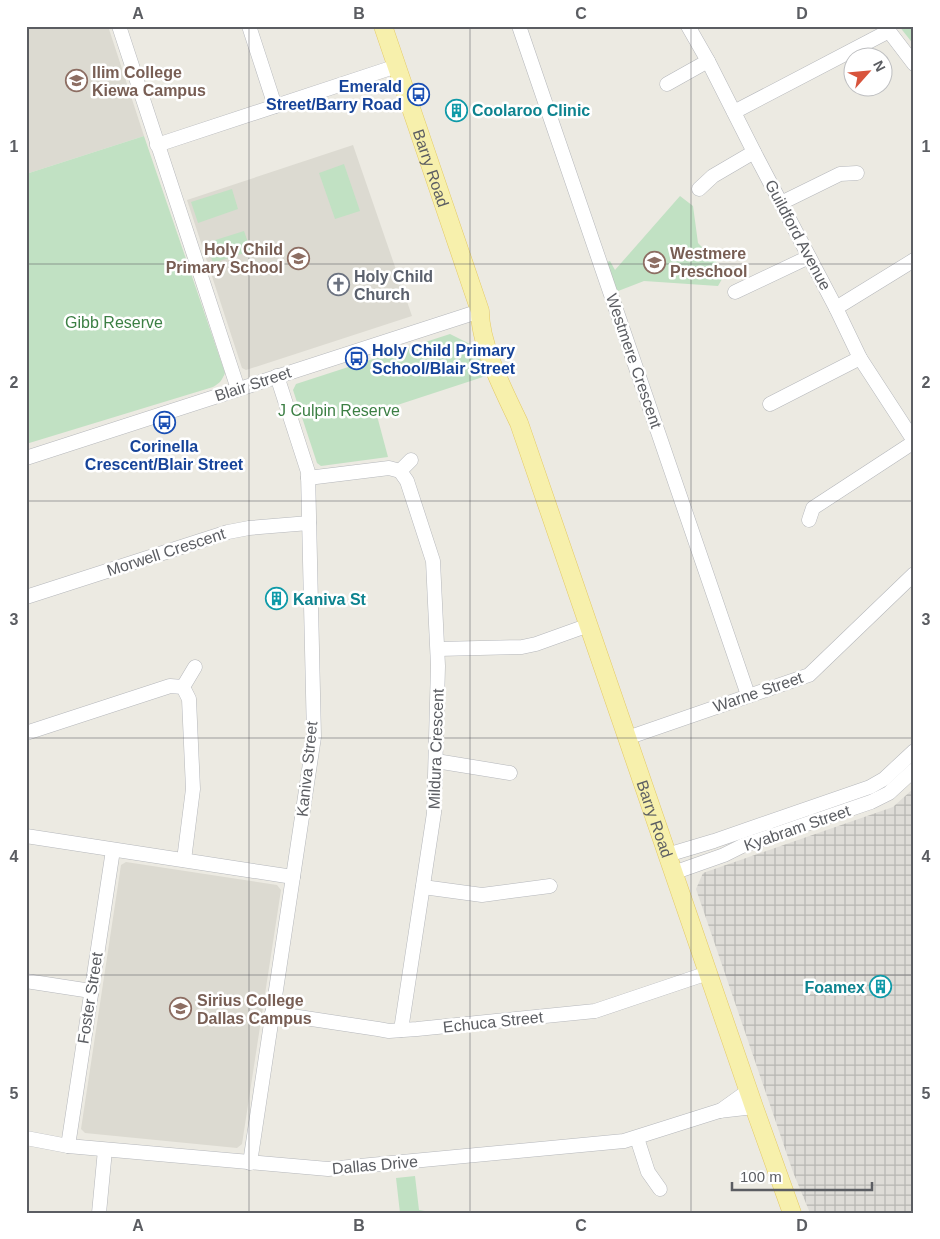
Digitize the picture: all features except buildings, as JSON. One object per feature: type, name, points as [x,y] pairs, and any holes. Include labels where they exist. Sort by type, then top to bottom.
[{"type":"main road","name":"Barry Road","points":[[383,26],[480,311],[481,331],[502,388],[519,423],[751,1099],[792,1213]]},
{"type":"street","points":[[119,26],[238,389]]},
{"type":"street","points":[[249,26],[275,106]]},
{"type":"street","name":"Westmere Crescent","points":[[519,26],[748,695]]},
{"type":"street","name":"Guildford Avenue","points":[[688,26],[836,308],[860,358],[914,442]]},
{"type":"street","points":[[734,112],[887,29],[914,64]]},
{"type":"street","points":[[667,84],[708,61]]},
{"type":"street","points":[[157,145],[397,66]]},
{"type":"street","points":[[699,189],[713,176],[754,152]]},
{"type":"street","points":[[781,203],[840,174],[857,173]]},
{"type":"street","points":[[735,292],[809,257]]},
{"type":"street","points":[[836,308],[914,260]]},
{"type":"street","name":"Blair Street","points":[[26,458],[480,311]]},
{"type":"street","points":[[770,404],[860,358]]},
{"type":"street","name":"Kaniva Street","points":[[250,1163],[314,737],[308,478],[306,465],[277,376]]},
{"type":"street","points":[[809,520],[813,508],[914,442]]},
{"type":"street","points":[[308,478],[389,468],[400,471],[411,460]]},
{"type":"street","name":"Mildura Crescent","points":[[400,471],[407,481],[434,568],[438,649],[434,813],[401,1030]]},
{"type":"street","name":"Morwell Crescent","points":[[26,598],[228,532],[248,528],[309,523]]},
{"type":"street","name":"Warne Street","points":[[628,738],[809,674],[914,574]]},
{"type":"street","points":[[438,649],[522,647],[589,626]]},
{"type":"street","points":[[183,687],[195,667]]},
{"type":"street","points":[[26,732],[170,686],[183,687]]},
{"type":"street","points":[[183,687],[189,699],[193,789],[184,860]]},
{"type":"street","name":"Kyabram Street","points":[[667,854],[714,841],[870,787],[884,779],[912,756]]},
{"type":"street","points":[[436,762],[510,773]]},
{"type":"street","name":"Kyabram Street","points":[[673,873],[724,855],[742,846],[871,802],[889,793],[914,770]]},
{"type":"street","points":[[26,836],[294,877]]},
{"type":"street","name":"Foster Street","points":[[68,1146],[113,850]]},
{"type":"street","points":[[423,887],[482,895],[550,886]]},
{"type":"street","name":"Echuca Street","points":[[272,1013],[378,1029],[401,1030],[595,1011],[708,974]]},
{"type":"street","points":[[26,981],[92,991]]},
{"type":"street","name":"Dallas Drive","points":[[26,1138],[68,1146],[105,1150],[318,1169],[340,1169],[624,1141],[720,1111],[751,1099]]},
{"type":"street","points":[[637,1138],[648,1172],[660,1189]]},
{"type":"street","points":[[99,1213],[105,1150]]},
{"type":"shaded area","name":"Ilim College Kiewa Campus","points":[[26,26],[108,26],[144,136],[26,174]]},
{"type":"shaded area","name":"Holy Child Primary School","points":[[353,145],[412,316],[246,370],[242,368],[187,200]]},
{"type":"shaded area","points":[[914,788],[914,1213],[810,1213],[793,1172],[696,889],[703,873],[893,807]]},
{"type":"shaded area","name":"Sirius College Dallas Campus","points":[[126,862],[277,885],[281,890],[242,1144],[237,1148],[85,1133],[81,1129],[121,865]]},
{"type":"green space","points":[[899,26],[914,26],[914,45]]},
{"type":"green space","name":"Gibb Reserve","points":[[144,136],[225,373],[213,387],[26,444],[26,174]]},
{"type":"green space","points":[[344,164],[360,211],[335,219],[319,173]]},
{"type":"green space","points":[[232,189],[238,209],[198,223],[191,202]]},
{"type":"green space","points":[[680,196],[693,206],[698,243],[726,272],[718,286],[644,281],[613,293],[602,264],[610,261],[615,270]]},
{"type":"green space","points":[[244,231],[251,251],[213,263],[206,243]]},
{"type":"green space","name":"J Culpin Reserve","points":[[450,334],[476,347],[486,376],[376,412],[388,457],[321,466],[317,463],[293,390],[296,384]]},
{"type":"green space","points":[[415,1176],[419,1210],[436,1213],[400,1213],[396,1178]]},
{"type":"place","name":"Ilim College Kiewa Campus","points":[[76,81]]},
{"type":"place","name":"Emerald Street/Barry Road","points":[[418,95]]},
{"type":"place","name":"Coolaroo Clinic","points":[[456,110]]},
{"type":"place","name":"Holy Child Primary School","points":[[299,258]]},
{"type":"place","name":"Westmere Preschool","points":[[654,262]]},
{"type":"place","name":"Holy Child Church","points":[[338,285]]},
{"type":"place","name":"Holy Child Primary School/Blair Street","points":[[356,359]]},
{"type":"place","name":"Corinella Crescent/Blair Street","points":[[164,422]]},
{"type":"place","name":"Kaniva St","points":[[277,599]]},
{"type":"place","name":"Foamex","points":[[881,987]]},
{"type":"place","name":"Sirius College Dallas Campus","points":[[181,1009]]}]
